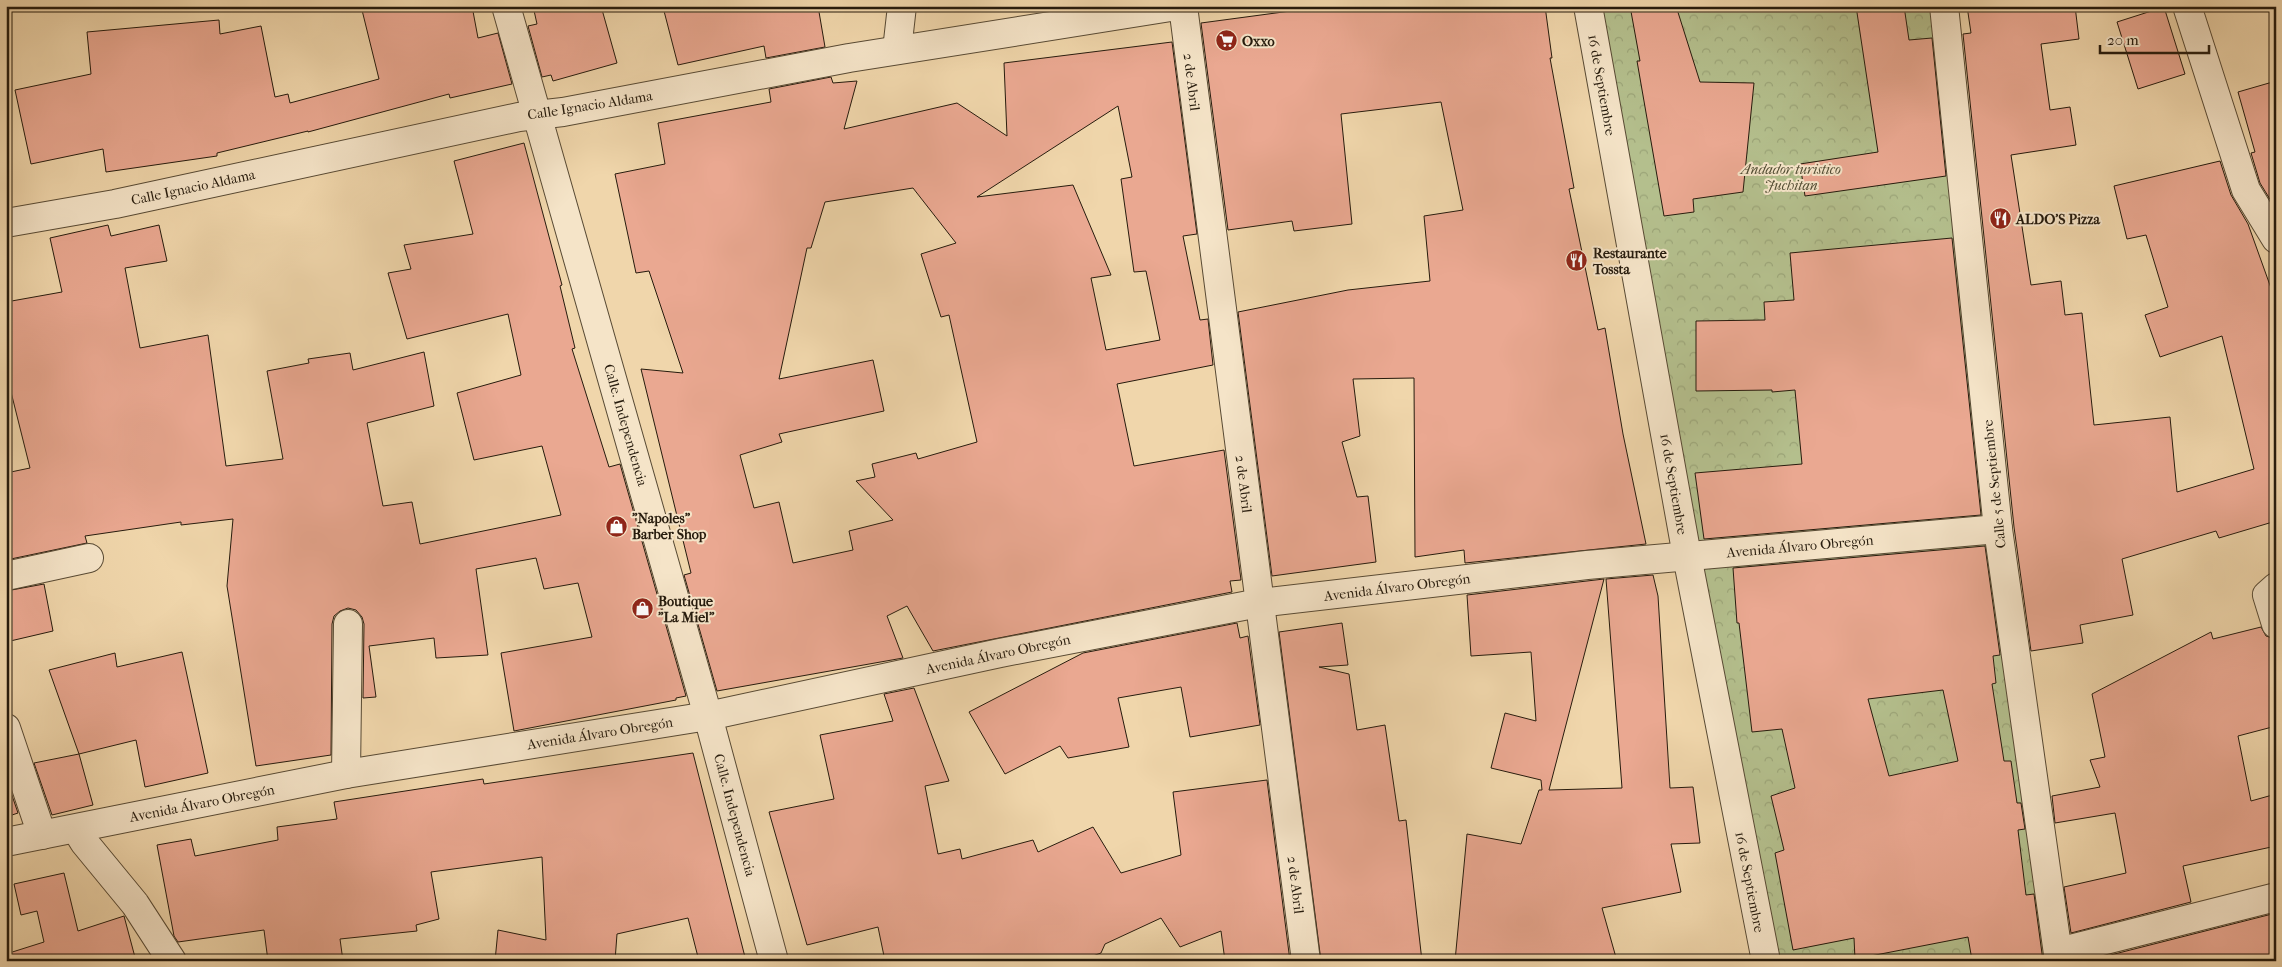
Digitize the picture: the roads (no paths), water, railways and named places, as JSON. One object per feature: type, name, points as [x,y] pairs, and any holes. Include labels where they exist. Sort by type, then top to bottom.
[{"type":"street","name":"Calle. Independencia","points":[[506,6],[708,716],[774,961]]},
{"type":"street","points":[[897,50],[902,6]]},
{"type":"street","name":"Calle Ignacio Aldama","points":[[6,223],[115,204],[510,118],[563,112],[897,50],[1177,6]]},
{"type":"street","name":"2 de Abril","points":[[1183,6],[1306,961]]},
{"type":"street","name":"16 de Septiembre","points":[[1588,6],[1687,556],[1766,961]]},
{"type":"street","name":"Calle 5 de Septiembre","points":[[1944,6],[1998,528],[2058,956]]},
{"type":"street","points":[[2187,6],[2246,190],[2276,239]]},
{"type":"street","name":"Avenida Álvaro Obregón","points":[[6,842],[346,774],[708,716],[1000,653],[1260,602],[1587,565],[1998,528]]},
{"type":"street","points":[[6,576],[89,558]]},
{"type":"street","points":[[2276,587],[2267,595],[2276,624]]},
{"type":"street","points":[[346,774],[348,624]]},
{"type":"street","points":[[6,728],[42,835]]},
{"type":"street","points":[[76,829],[84,842],[135,904],[172,961]]},
{"type":"street","points":[[2058,956],[2276,897]]},
{"type":"place","name":"Oxxo","points":[[1226,41]]},
{"type":"place","name":"ALDO'S Pizza","points":[[2000,219]]},
{"type":"place","name":"Restaurante Tossta","points":[[1577,261]]},
{"type":"place","name":"\"Napoles\" Barber Shop","points":[[616,526]]},
{"type":"place","name":"Boutique \"La Miel\"","points":[[642,609]]},
{"type":"park label","name":"Andador turistico Juchitan","points":[[1791,177]]}]
